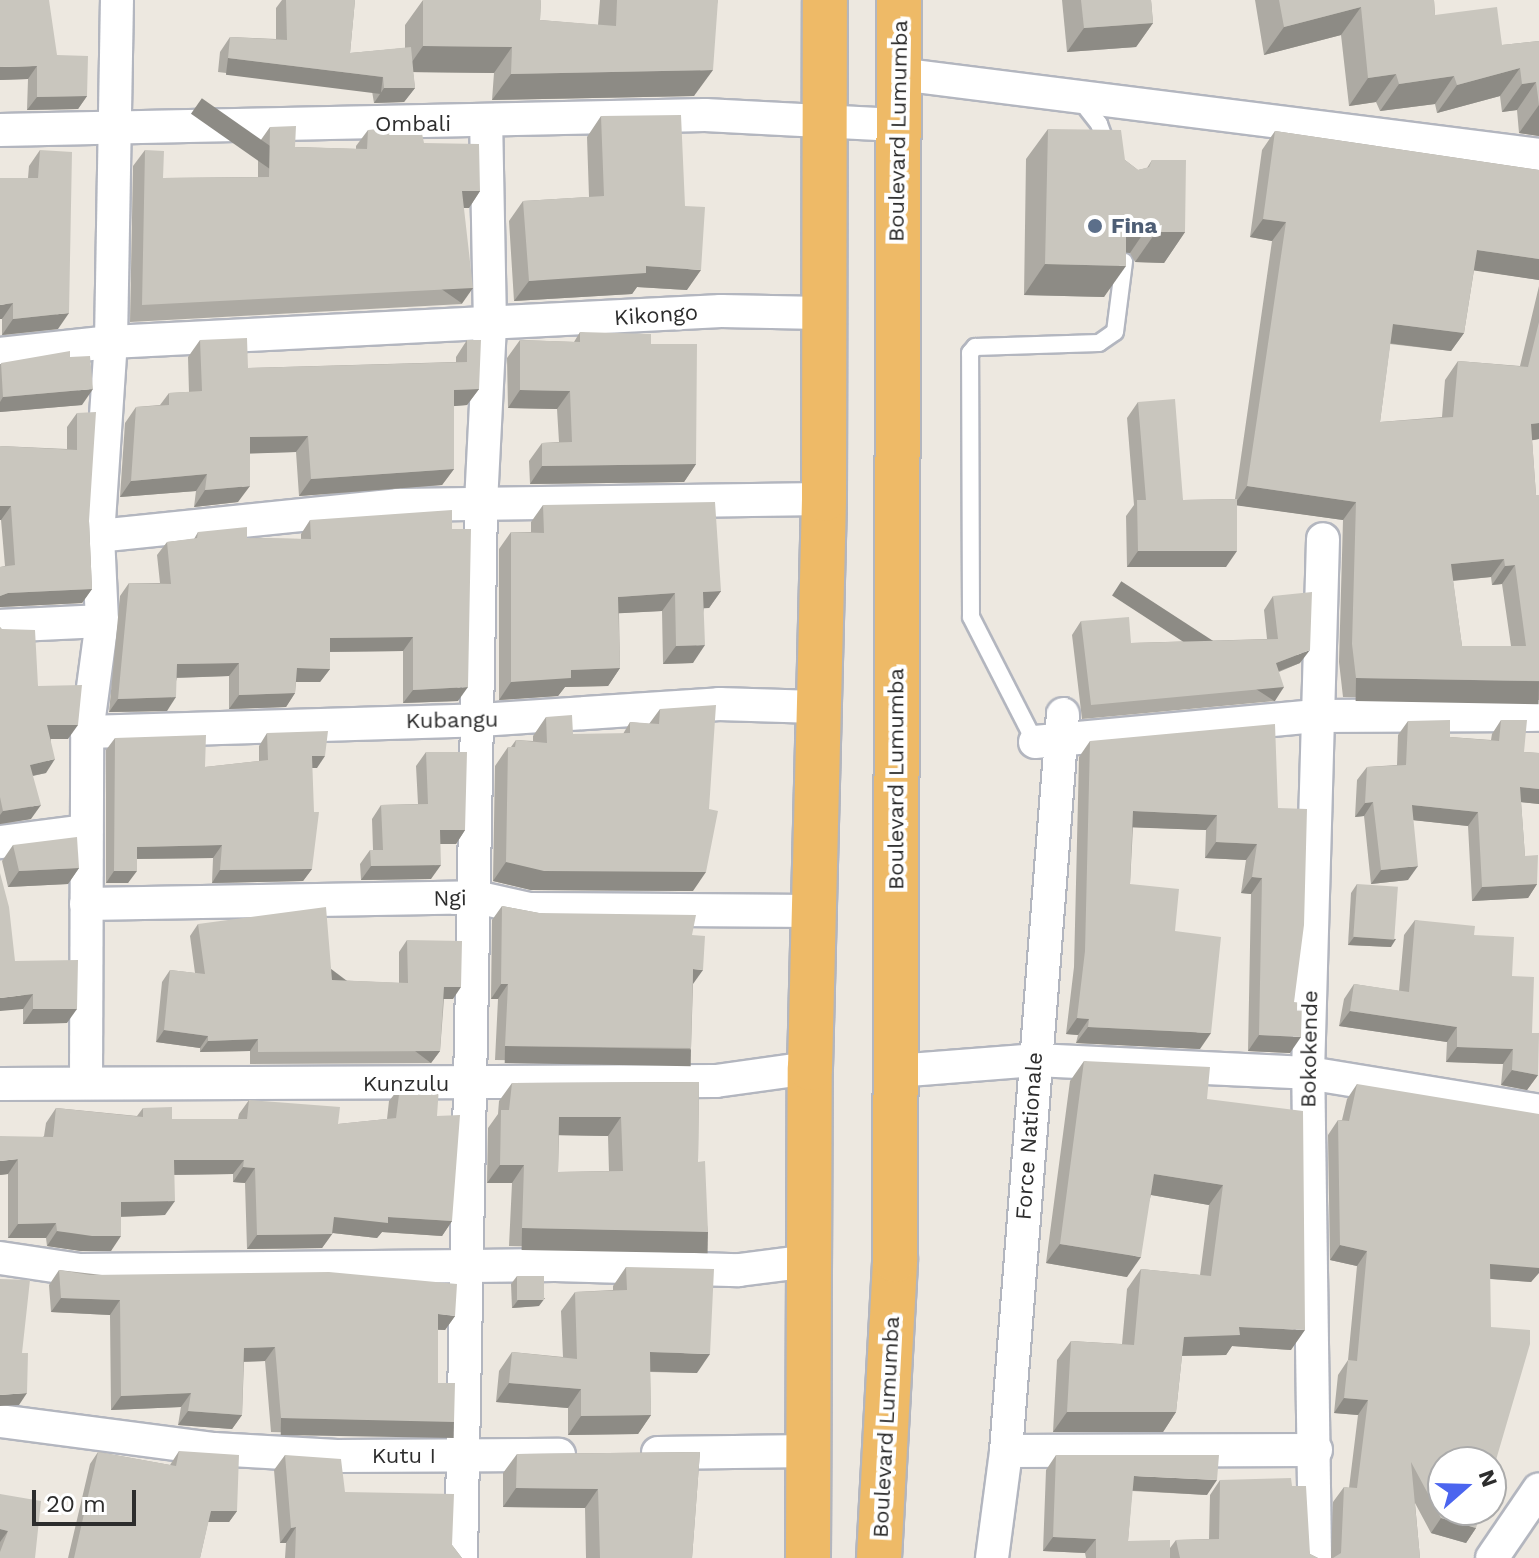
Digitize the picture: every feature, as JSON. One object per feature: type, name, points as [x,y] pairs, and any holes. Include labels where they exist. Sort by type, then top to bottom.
[{"type":"highway","points":[[808,1558],[810,1068],[824,499],[825,0]]},
{"type":"highway","name":"Boulevard Lumumba","points":[[879,1558],[895,1260],[899,0]]},
{"type":"street","points":[[86,1083],[87,732],[102,621],[98,536],[111,342],[117,0]]},
{"type":"street","points":[[899,74],[1074,93],[1539,155]]},
{"type":"street","name":"Ombali","points":[[0,130],[117,125],[486,124],[705,115],[897,125]]},
{"type":"street","points":[[461,1558],[465,1266],[473,1085],[480,720],[481,503],[490,325],[486,124]]},
{"type":"street","name":"Kikongo","points":[[0,354],[111,342],[721,311],[822,313]]},
{"type":"street","points":[[98,536],[398,505],[824,499]]},
{"type":"street","name":"Bokokende","points":[[1315,1558],[1316,1450],[1308,1073],[1323,539]]},
{"type":"street","points":[[0,626],[102,621]]},
{"type":"street","name":"Kubangu","points":[[87,732],[480,720],[719,704],[817,707]]},
{"type":"street","points":[[1053,732],[1316,716],[1539,715]]},
{"type":"street","name":"Force Nationale","points":[[992,1558],[1006,1451],[1035,1060],[1053,732]]},
{"type":"street","points":[[0,842],[86,831]]},
{"type":"street","name":"Ngi","points":[[86,904],[476,897],[529,909],[813,911]]},
{"type":"street","points":[[896,1071],[1035,1060],[1308,1073],[1539,1111]]},
{"type":"street","name":"Kunzulu","points":[[0,1084],[473,1085],[716,1081],[810,1068]]},
{"type":"street","points":[[0,1258],[80,1270],[465,1266],[739,1270],[810,1261]]},
{"type":"street","name":"Kutu I","points":[[0,1421],[214,1449],[461,1456],[585,1454]]},
{"type":"street","points":[[1006,1451],[1316,1450]]},
{"type":"street","points":[[628,1453],[810,1451]]},
{"type":"street","points":[[1492,1558],[1539,1489]]},
{"type":"lane","points":[[1074,93],[1099,124],[1113,165]]},
{"type":"lane","points":[[1053,732],[971,617],[970,353],[975,347],[1099,343],[1115,332],[1124,262]]},
{"type":"building","points":[[0,0],[49,0],[57,55],[88,56],[87,96],[37,97],[37,66],[0,67]]},
{"type":"building","points":[[286,0],[355,0],[350,53],[411,47],[415,88],[384,88],[383,77],[228,58],[230,37],[287,40]]},
{"type":"building","points":[[423,0],[541,0],[540,20],[616,26],[617,0],[718,0],[713,70],[511,74],[512,47],[423,46]]},
{"type":"building","points":[[1081,0],[1151,0],[1153,23],[1084,28]]},
{"type":"building","points":[[1279,0],[1434,0],[1435,15],[1497,7],[1502,45],[1539,41],[1539,105],[1536,82],[1522,84],[1520,68],[1457,85],[1454,76],[1399,84],[1396,74],[1368,78],[1361,7],[1284,27]]},
{"type":"building","points":[[681,115],[685,206],[705,207],[701,270],[646,266],[646,273],[529,281],[523,201],[604,196],[601,116]]},
{"type":"building","points":[[420,124],[424,143],[479,144],[480,191],[462,191],[473,288],[142,305],[145,150],[164,151],[163,178],[269,177],[270,127],[296,126],[295,147],[367,149],[368,130]]},
{"type":"building","points":[[1048,129],[1121,130],[1125,160],[1138,170],[1149,167],[1152,160],[1186,160],[1185,232],[1156,232],[1151,222],[1142,221],[1134,231],[1126,231],[1126,266],[1045,264]]},
{"type":"building","points":[[1275,131],[1539,170],[1539,259],[1477,250],[1464,333],[1393,324],[1380,422],[1453,417],[1458,361],[1528,367],[1539,322],[1539,423],[1531,424],[1536,495],[1539,495],[1539,681],[1356,678],[1352,644],[1356,502],[1247,486],[1286,222],[1263,219]],"holes":[[[1504,559],[1505,566],[1515,565],[1526,646],[1462,646],[1451,564]]]},
{"type":"building","points":[[40,150],[72,152],[69,313],[13,319],[13,303],[0,305],[0,178],[38,178]]},
{"type":"building","points":[[580,332],[651,334],[651,344],[697,344],[696,464],[542,466],[542,443],[572,442],[570,391],[520,390],[520,340],[580,342]]},
{"type":"building","points":[[247,338],[248,368],[467,362],[467,340],[481,340],[479,389],[454,390],[454,469],[311,479],[308,436],[250,437],[250,486],[205,490],[207,474],[131,481],[136,407],[169,405],[169,393],[202,391],[200,340]]},
{"type":"building","points":[[70,351],[70,357],[90,356],[93,389],[3,397],[1,363]]},
{"type":"building","points":[[1175,399],[1183,500],[1237,499],[1237,551],[1138,551],[1137,500],[1146,500],[1138,402]]},
{"type":"building","points":[[96,412],[89,521],[92,589],[0,596],[0,567],[15,565],[11,506],[0,506],[0,446],[77,450],[77,413]]},
{"type":"building","points":[[715,502],[721,591],[703,592],[705,645],[676,646],[675,593],[618,597],[620,668],[571,670],[571,678],[511,682],[511,532],[544,533],[543,505]]},
{"type":"building","points":[[452,510],[452,529],[471,529],[468,687],[413,690],[413,637],[330,638],[330,669],[297,668],[295,693],[239,695],[239,663],[177,664],[176,697],[118,699],[129,583],[171,584],[167,542],[197,538],[198,532],[247,527],[247,538],[311,539],[310,520]]},
{"type":"building","points":[[1312,592],[1310,650],[1276,663],[1284,687],[1091,705],[1081,621],[1129,617],[1131,643],[1278,639],[1273,596]]},
{"type":"building","points":[[0,627],[35,630],[38,686],[82,685],[78,725],[47,725],[55,759],[30,765],[41,805],[3,811],[0,797]]},
{"type":"building","points":[[716,705],[709,809],[718,811],[706,872],[544,871],[506,862],[508,747],[515,747],[516,740],[547,743],[546,717],[572,715],[573,734],[630,733],[630,722],[659,724],[660,709]]},
{"type":"building","points":[[1450,720],[1450,737],[1499,741],[1501,720],[1527,720],[1524,752],[1539,753],[1539,789],[1520,787],[1525,856],[1538,855],[1537,884],[1482,887],[1478,812],[1412,805],[1418,866],[1381,870],[1373,802],[1365,803],[1367,767],[1406,765],[1408,721]]},
{"type":"building","points":[[1275,724],[1278,808],[1307,809],[1304,925],[1294,1002],[1302,1003],[1301,1037],[1259,1035],[1262,878],[1252,877],[1257,844],[1216,842],[1217,815],[1133,811],[1130,884],[1179,889],[1175,931],[1221,937],[1211,1033],[1088,1027],[1089,1019],[1077,1018],[1085,951],[1090,741]]},
{"type":"building","points":[[328,731],[325,756],[312,756],[314,812],[319,812],[312,869],[220,870],[222,845],[137,847],[137,871],[114,871],[115,738],[206,735],[205,767],[268,760],[267,733]]},
{"type":"building","points":[[426,752],[467,752],[465,830],[440,830],[441,865],[371,866],[370,850],[383,850],[381,805],[428,804]]},
{"type":"building","points":[[77,837],[79,868],[19,871],[13,845]]},
{"type":"building","points":[[0,873],[9,907],[15,961],[78,960],[77,1009],[33,1009],[33,994],[0,998]]},
{"type":"building","points":[[1357,884],[1398,887],[1394,940],[1353,937]]},
{"type":"building","points":[[502,906],[539,913],[696,915],[692,935],[705,936],[703,970],[693,969],[691,1048],[505,1046],[508,984],[501,984]]},
{"type":"building","points":[[326,907],[332,980],[408,983],[407,940],[462,941],[461,987],[444,987],[440,1051],[258,1052],[258,1039],[208,1041],[208,1036],[164,1030],[170,970],[205,974],[198,924]]},
{"type":"building","points":[[1415,920],[1475,926],[1474,935],[1514,937],[1512,976],[1534,977],[1532,1033],[1539,1033],[1538,1075],[1512,1070],[1513,1049],[1457,1047],[1457,1027],[1350,1011],[1354,984],[1409,992]]},
{"type":"building","points":[[1084,1061],[1210,1067],[1207,1099],[1303,1111],[1305,1330],[1239,1327],[1240,1335],[1184,1337],[1176,1412],[1067,1412],[1071,1341],[1134,1345],[1141,1269],[1211,1276],[1223,1185],[1154,1174],[1141,1257],[1060,1244]]},
{"type":"building","points":[[699,1082],[698,1162],[705,1161],[708,1232],[522,1228],[524,1165],[500,1165],[501,1110],[509,1110],[512,1083]],"holes":[[[559,1117],[621,1117],[623,1171],[558,1172]]]},
{"type":"building","points":[[1357,1084],[1539,1114],[1539,1268],[1490,1264],[1491,1327],[1530,1330],[1530,1344],[1500,1446],[1427,1446],[1427,1492],[1411,1462],[1420,1558],[1333,1558],[1341,1553],[1344,1487],[1357,1488],[1368,1400],[1344,1398],[1348,1360],[1357,1361],[1367,1251],[1340,1245],[1338,1120],[1349,1121]]},
{"type":"building","points":[[400,1087],[439,1087],[437,1116],[460,1115],[452,1221],[388,1217],[388,1223],[334,1217],[332,1234],[257,1235],[255,1168],[243,1167],[244,1160],[174,1160],[175,1201],[121,1202],[121,1236],[92,1236],[57,1231],[56,1223],[18,1224],[18,1159],[0,1161],[0,1136],[53,1137],[56,1108],[143,1117],[143,1108],[172,1107],[172,1119],[247,1119],[249,1100],[340,1107],[338,1124],[396,1118]]},
{"type":"building","points":[[626,1267],[714,1269],[710,1354],[650,1352],[651,1415],[581,1416],[581,1389],[509,1383],[512,1352],[577,1359],[575,1292],[627,1290]]},
{"type":"building","points":[[59,1270],[90,1275],[329,1272],[457,1284],[455,1316],[438,1314],[438,1383],[455,1383],[454,1422],[281,1418],[275,1347],[244,1348],[242,1415],[188,1411],[191,1393],[121,1396],[120,1300],[61,1298]]},
{"type":"building","points":[[517,1276],[544,1276],[544,1300],[517,1300]]},
{"type":"building","points":[[0,1279],[30,1280],[22,1353],[28,1353],[27,1393],[0,1395]]},
{"type":"building","points":[[179,1451],[239,1455],[237,1511],[211,1511],[200,1558],[74,1558],[98,1452],[176,1466]]},
{"type":"building","points":[[700,1452],[692,1558],[600,1558],[598,1489],[516,1488],[517,1454]]},
{"type":"building","points":[[285,1455],[341,1459],[345,1492],[454,1494],[452,1545],[462,1558],[295,1558],[296,1527],[291,1528]]},
{"type":"building","points":[[1056,1455],[1219,1455],[1217,1480],[1134,1476],[1128,1541],[1170,1540],[1170,1558],[1096,1558],[1096,1539],[1053,1537]]},
{"type":"building","points":[[1291,1478],[1292,1486],[1306,1486],[1310,1554],[1318,1558],[1180,1558],[1176,1540],[1219,1539],[1220,1480]]},
{"type":"building","points":[[0,1494],[41,1501],[35,1558],[0,1558],[8,1531],[0,1529]]},
{"type":"place","name":"Fina","points":[[1095,226]]}]
